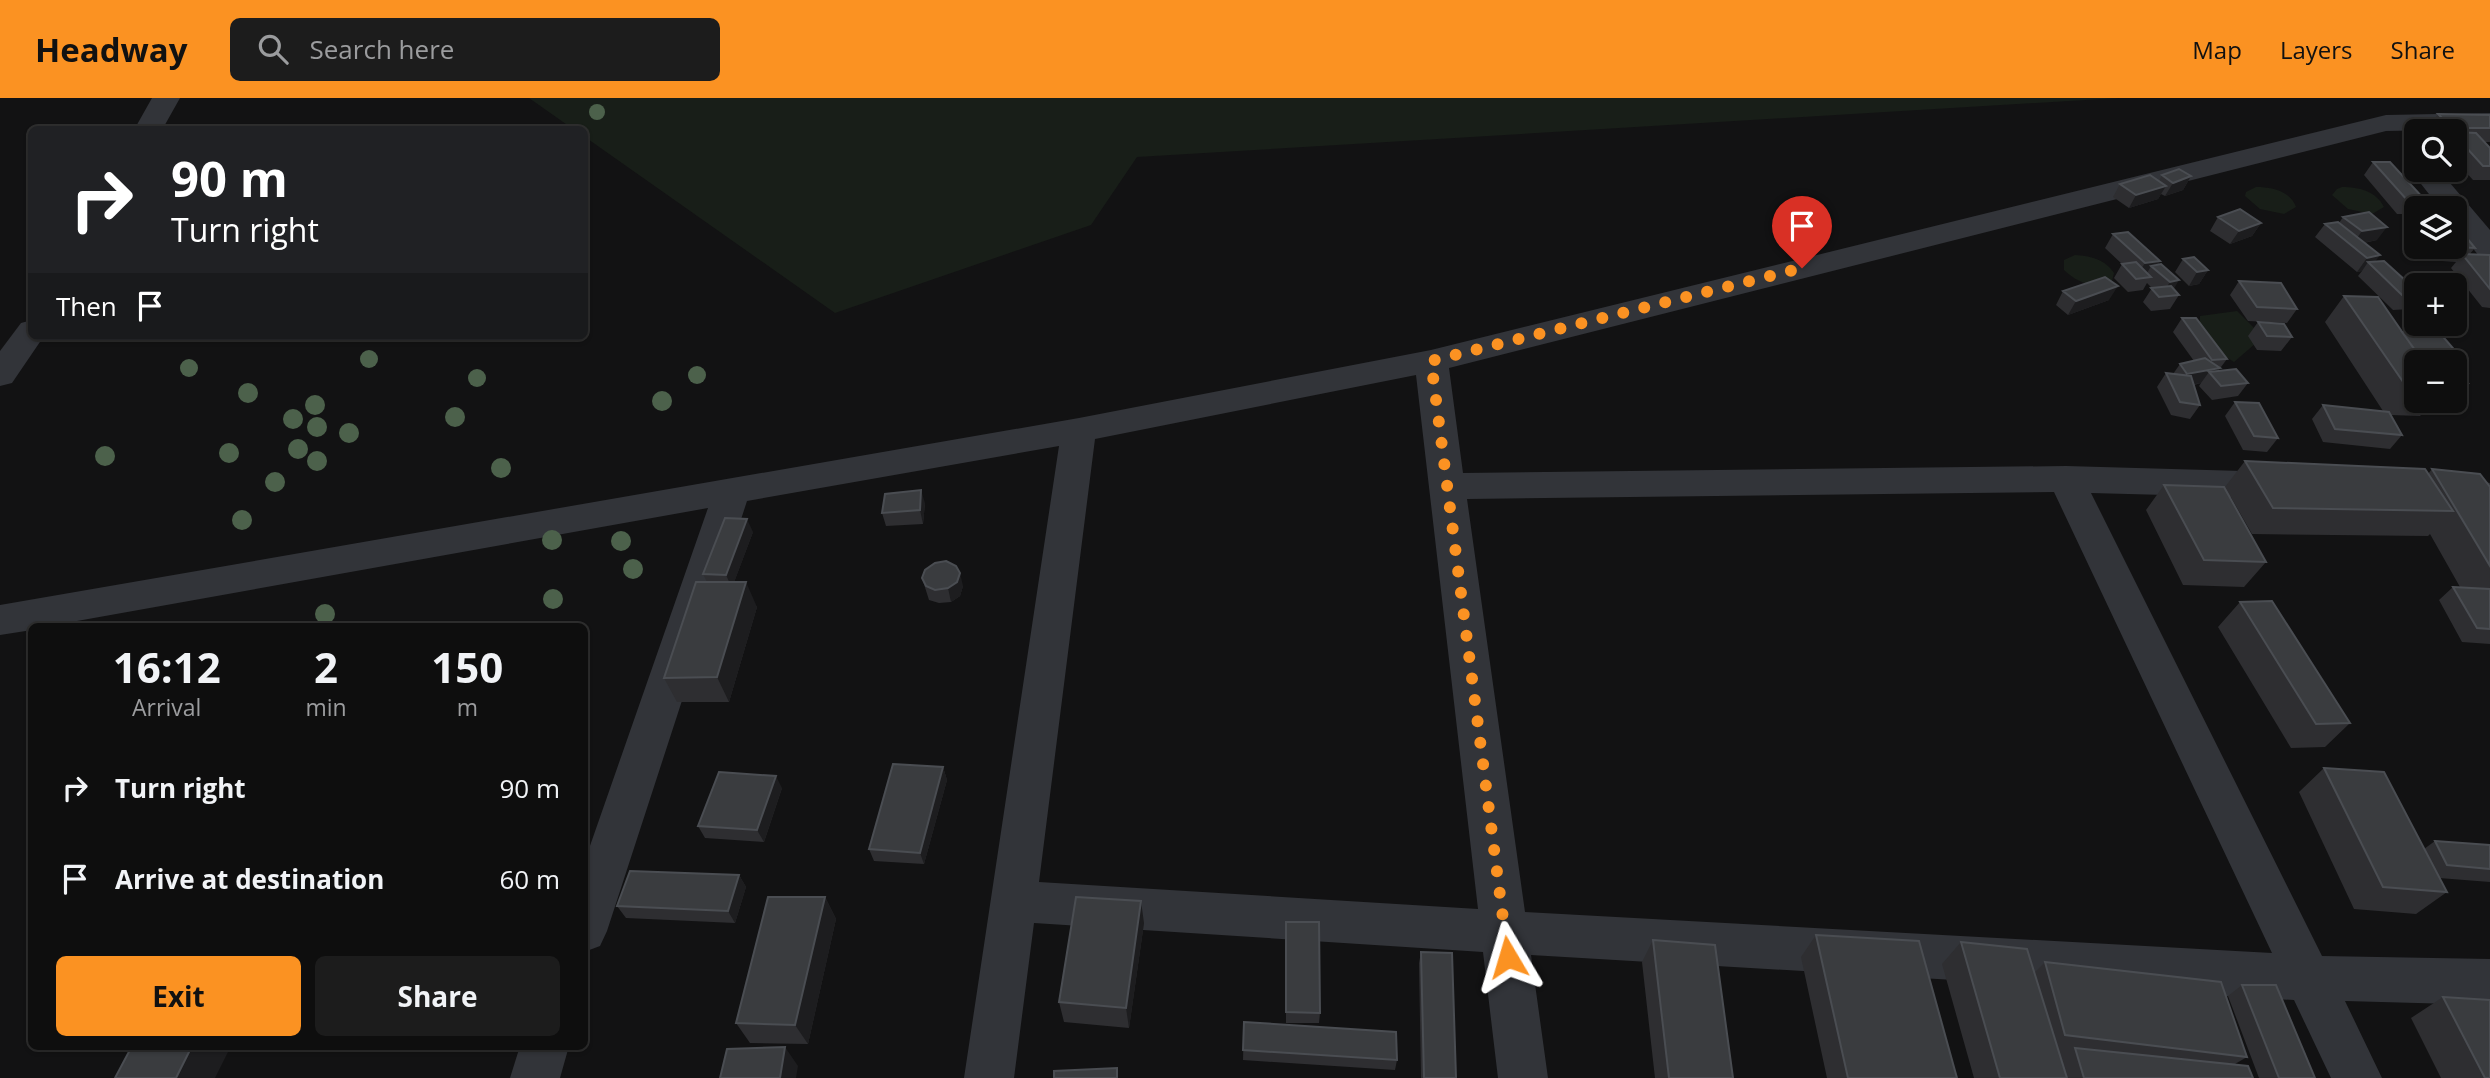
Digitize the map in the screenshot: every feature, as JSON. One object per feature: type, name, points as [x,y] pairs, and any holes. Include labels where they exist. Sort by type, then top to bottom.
[{"type":"street","points":[[150,126],[166,98]]},
{"type":"street","points":[[0,620],[1079,430],[1431,361],[2386,123],[2490,121]]},
{"type":"street","points":[[2386,123],[2404,145]]},
{"type":"street","points":[[2434,182],[2490,249]]},
{"type":"street","points":[[0,375],[28,336]]},
{"type":"street","points":[[1431,361],[1524,1078]]},
{"type":"street","points":[[989,1078],[1079,430]]},
{"type":"street","points":[[1448,486],[2066,479],[2312,485]]},
{"type":"street","points":[[2066,479],[2357,1078]]},
{"type":"street","points":[[588,918],[732,492]]},
{"type":"street","points":[[1014,901],[2309,978],[2490,982]]},
{"type":"street","points":[[535,1078],[544,1050]]},
{"type":"shaded area","points":[[529,98],[2119,98],[1137,157],[1091,225],[835,313],[588,139],[588,126],[569,126]]},
{"type":"shaded area","points":[[2256,187],[2280,191],[2289,197],[2296,207],[2284,214],[2260,209],[2245,196],[2246,192]]},
{"type":"shaded area","points":[[2342,187],[2366,191],[2376,197],[2384,207],[2372,214],[2348,209],[2332,195]]},
{"type":"shaded area","points":[[2075,255],[2102,261],[2114,273],[2112,281],[2093,285],[2069,274],[2064,270],[2064,260]]},
{"type":"shaded area","points":[[2237,311],[2263,337],[2234,362],[2199,340],[2200,316]]},
{"type":"building","points":[[2438,114],[2490,115],[2490,128],[2467,128],[2467,119],[2443,119]]},
{"type":"building","points":[[2467,133],[2476,133],[2490,148],[2490,166],[2483,166],[2467,148]]},
{"type":"building","points":[[2373,162],[2390,162],[2404,177],[2404,182],[2408,182],[2421,196],[2404,197]]},
{"type":"building","points":[[2179,169],[2191,176],[2173,183],[2162,175]]},
{"type":"building","points":[[2150,175],[2166,186],[2136,195],[2120,184]]},
{"type":"building","points":[[2240,209],[2261,223],[2239,231],[2218,217]]},
{"type":"building","points":[[2369,212],[2387,227],[2362,231],[2343,217]]},
{"type":"building","points":[[2338,222],[2380,255],[2367,258],[2325,224]]},
{"type":"building","points":[[2128,232],[2160,261],[2145,263],[2113,234]]},
{"type":"building","points":[[2467,238],[2475,248],[2467,248]]},
{"type":"building","points":[[2467,254],[2490,255],[2490,289],[2466,259]]},
{"type":"building","points":[[2194,257],[2208,270],[2197,272],[2183,259]]},
{"type":"building","points":[[2384,261],[2404,279],[2404,297],[2368,262]]},
{"type":"building","points":[[2136,262],[2151,277],[2136,279],[2122,264]]},
{"type":"building","points":[[2161,264],[2179,280],[2170,282],[2151,266]]},
{"type":"building","points":[[2105,277],[2118,286],[2076,301],[2063,291]]},
{"type":"building","points":[[2239,281],[2281,283],[2297,309],[2257,307]]},
{"type":"building","points":[[2171,286],[2179,295],[2159,297],[2151,288]]},
{"type":"building","points":[[2344,296],[2378,297],[2415,350],[2404,350],[2404,383]]},
{"type":"building","points":[[2182,318],[2196,318],[2227,359],[2212,360]]},
{"type":"building","points":[[2258,322],[2284,324],[2292,337],[2267,336]]},
{"type":"building","points":[[2405,336],[2442,336],[2455,350],[2415,350]]},
{"type":"building","points":[[2205,358],[2220,368],[2187,374],[2180,364]]},
{"type":"building","points":[[2236,369],[2248,383],[2221,386],[2209,372]]},
{"type":"building","points":[[2166,373],[2191,376],[2200,405],[2180,402]]},
{"type":"building","points":[[2235,402],[2259,403],[2278,438],[2254,436]]},
{"type":"building","points":[[2323,405],[2389,412],[2402,435],[2335,429]]},
{"type":"building","points":[[2245,461],[2425,469],[2453,511],[2273,508]]},
{"type":"building","points":[[2432,469],[2480,474],[2490,487],[2490,566]]},
{"type":"building","points":[[2164,485],[2224,487],[2266,562],[2204,560]]},
{"type":"building","points":[[921,490],[920,510],[882,513],[885,494]]},
{"type":"building","points":[[725,518],[747,519],[726,575],[703,574]]},
{"type":"building","points":[[946,561],[956,566],[960,573],[957,582],[948,588],[935,590],[926,586],[922,578],[925,570],[935,563]]},
{"type":"building","points":[[696,582],[746,582],[717,677],[664,678]]},
{"type":"building","points":[[2453,587],[2490,589],[2490,629],[2477,628]]},
{"type":"building","points":[[2272,601],[2350,723],[2316,724],[2240,602]]},
{"type":"building","points":[[893,764],[943,767],[920,853],[869,849]]},
{"type":"building","points":[[2324,768],[2384,772],[2447,892],[2383,887]]},
{"type":"building","points":[[719,772],[776,776],[757,830],[698,826]]},
{"type":"building","points":[[2435,841],[2490,845],[2490,869],[2447,865]]},
{"type":"building","points":[[630,871],[739,875],[728,911],[617,906]]},
{"type":"building","points":[[768,897],[825,897],[795,1025],[736,1023]]},
{"type":"building","points":[[1076,897],[1141,901],[1126,1008],[1059,1002]]},
{"type":"building","points":[[1286,922],[1319,922],[1320,1013],[1286,1012]]},
{"type":"building","points":[[1816,935],[1919,941],[1957,1078],[1848,1078]]},
{"type":"building","points":[[1653,940],[1715,945],[1733,1078],[1669,1078]]},
{"type":"building","points":[[1961,942],[2027,949],[2067,1078],[2000,1078]]},
{"type":"building","points":[[1421,952],[1452,953],[1456,1078],[1424,1078]]},
{"type":"building","points":[[2045,962],[2221,982],[2247,1057],[2065,1035]]},
{"type":"building","points":[[2242,985],[2276,985],[2315,1078],[2279,1078]]},
{"type":"building","points":[[2443,997],[2490,1000],[2490,1078],[2485,1078]]},
{"type":"building","points":[[1244,1022],[1396,1032],[1397,1060],[1243,1050]]},
{"type":"building","points":[[785,1047],[780,1078],[720,1078],[727,1049]]},
{"type":"building","points":[[2075,1048],[2248,1066],[2253,1078],[2084,1078]]},
{"type":"building","points":[[130,1050],[190,1050],[176,1078],[115,1078]]},
{"type":"building","points":[[1117,1068],[1117,1078],[1054,1078],[1054,1071]]},
{"type":"route","points":[[1508,957],[1431,361],[1802,268]]}]
